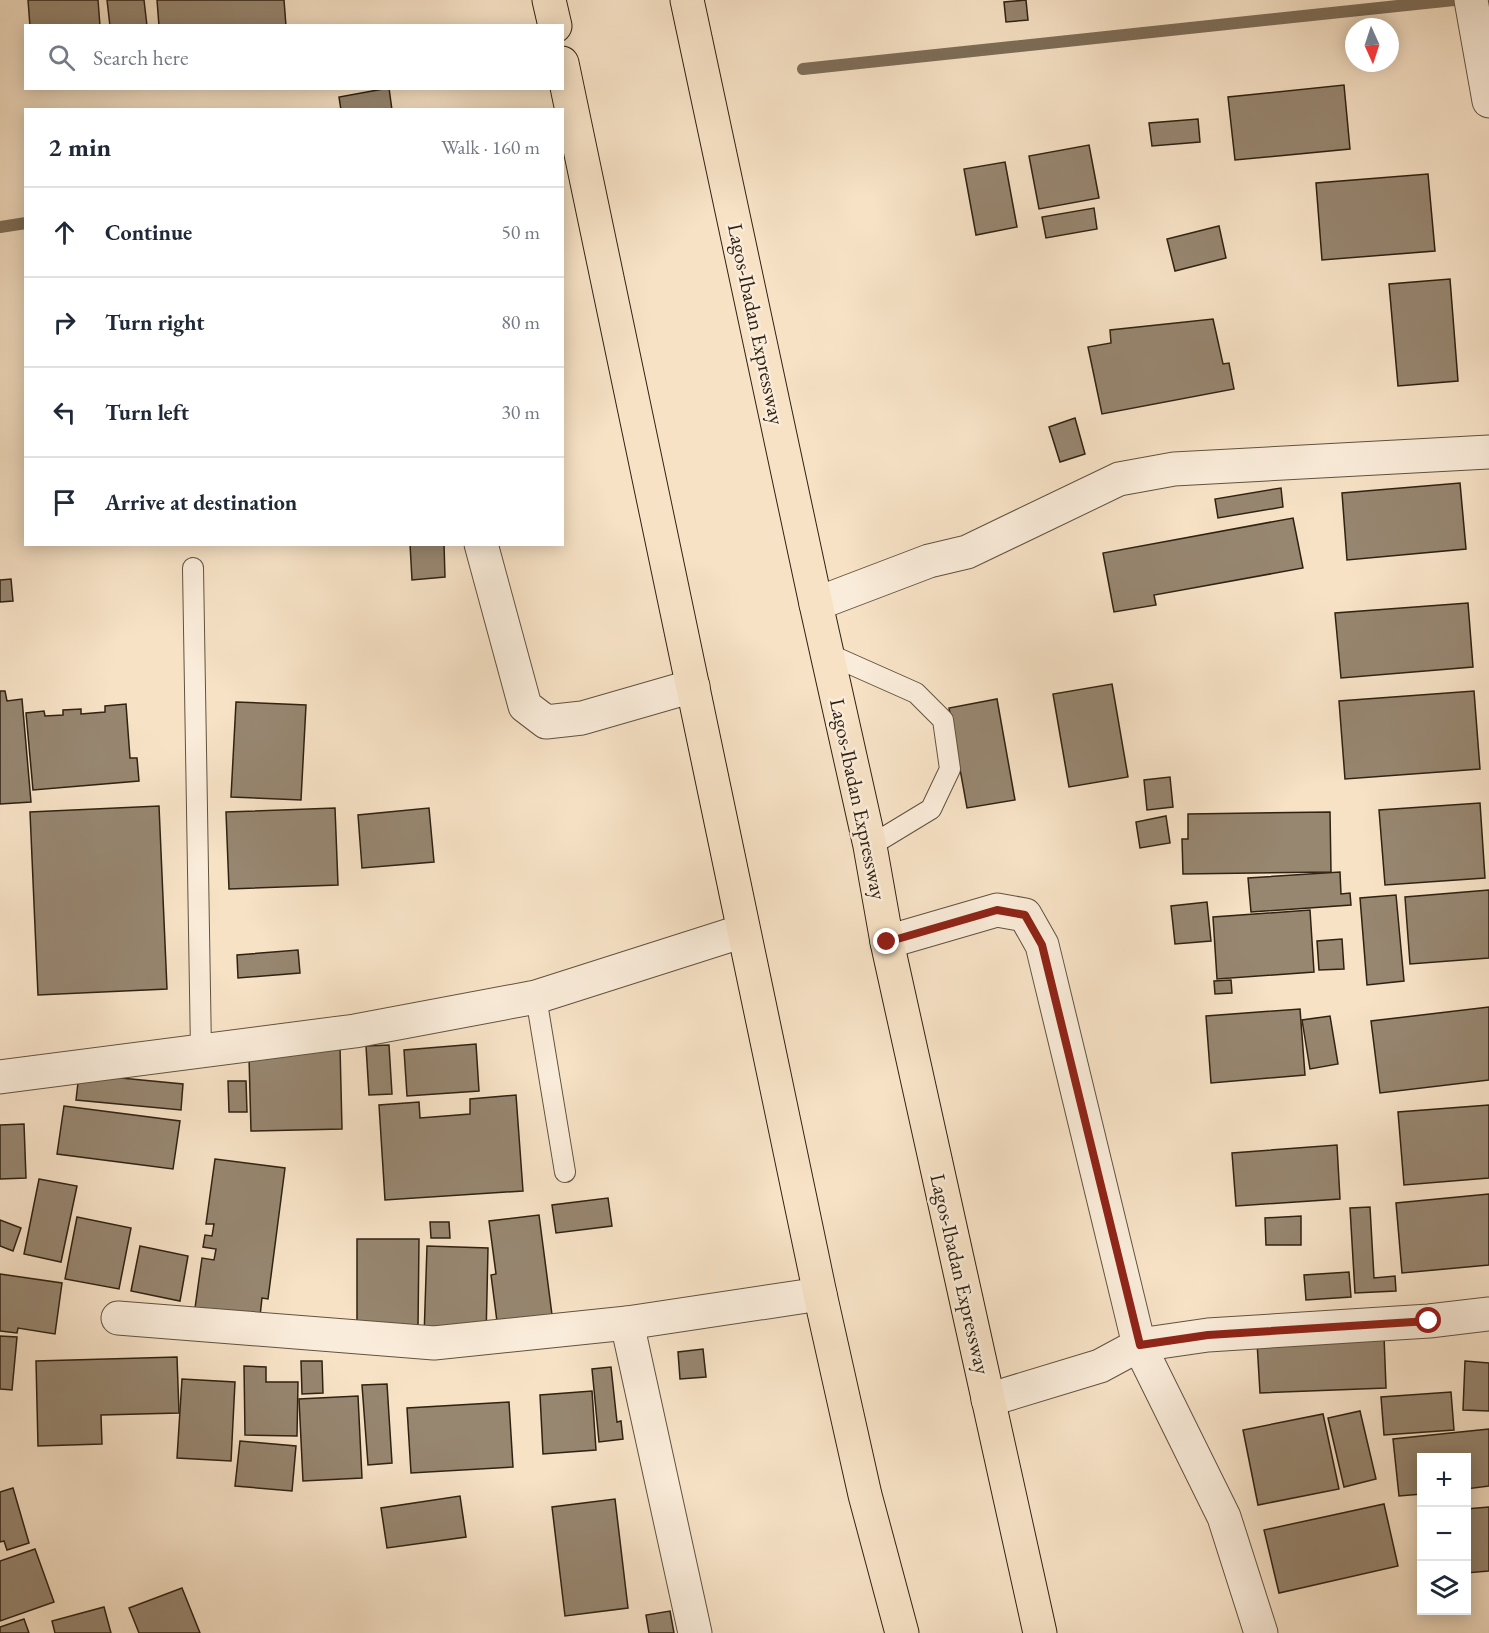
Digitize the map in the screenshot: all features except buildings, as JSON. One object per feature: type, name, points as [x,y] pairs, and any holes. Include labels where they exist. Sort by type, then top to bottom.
[{"type":"highway","points":[[549,0],[555,24]]},
{"type":"highway","name":"Lagos-Ibadan Expressway","points":[[687,0],[826,653],[870,846],[887,942],[1040,1633]]},
{"type":"highway","points":[[564,73],[820,1294],[866,1495],[902,1633]]},
{"type":"street","points":[[1472,9],[1489,101]]},
{"type":"street","points":[[816,604],[929,561],[967,552],[1119,479],[1174,470],[1489,452]]},
{"type":"street","points":[[482,546],[525,706],[546,722],[582,718],[693,686]]},
{"type":"street","points":[[887,942],[997,910],[1025,915],[1042,945],[1140,1345],[1224,1516],[1261,1633]]},
{"type":"street","points":[[0,1077],[355,1031],[536,997],[743,931]]},
{"type":"street","points":[[118,1318],[434,1343],[627,1323],[820,1294]]},
{"type":"street","points":[[988,1400],[1100,1366],[1140,1345],[1208,1335],[1429,1321],[1489,1314]]},
{"type":"street","points":[[627,1323],[695,1633]]},
{"type":"lane","points":[[193,568],[201,1051]]},
{"type":"lane","points":[[826,653],[915,693],[943,720],[950,769],[931,809],[870,846]]},
{"type":"lane","points":[[536,997],[565,1172]]},
{"type":"waterway","points":[[803,69],[1454,0]]},
{"type":"waterway","points":[[0,227],[24,223]]},
{"type":"route","points":[[887,942],[997,910],[1025,915],[1042,945],[1140,1345],[1208,1335],[1429,1321]]}]
